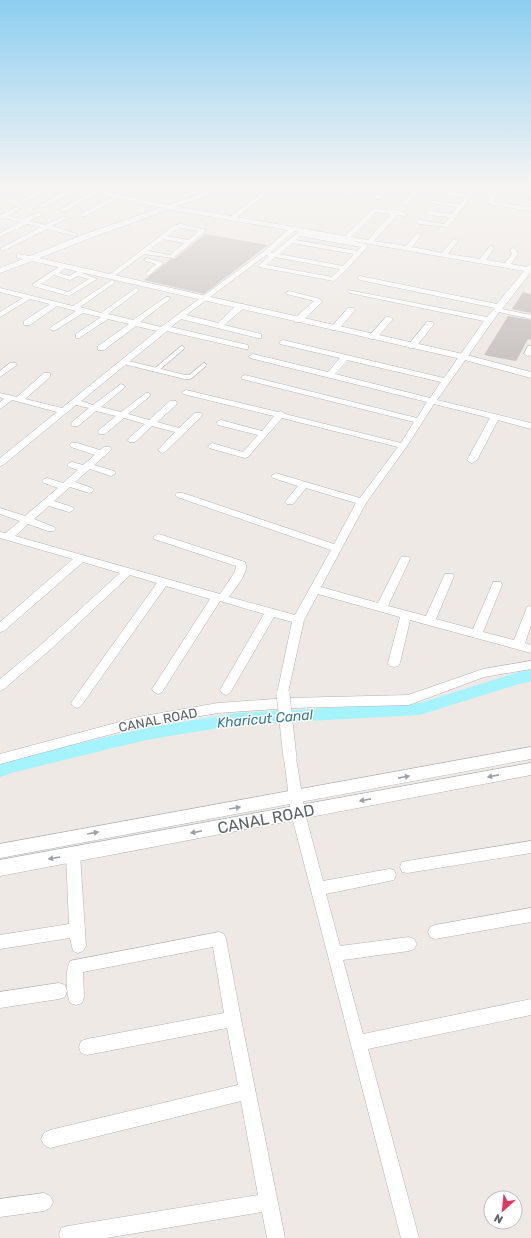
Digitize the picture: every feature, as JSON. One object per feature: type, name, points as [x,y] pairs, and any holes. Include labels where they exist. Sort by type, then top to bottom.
[{"type":"street","points":[[3,249],[11,245]]},
{"type":"street","points":[[0,264],[48,245]]},
{"type":"street","points":[[0,271],[67,245]]},
{"type":"street","points":[[74,308],[152,245]]},
{"type":"street","points":[[142,252],[169,257],[186,245]]},
{"type":"street","points":[[2,458],[64,411],[203,298],[275,245]]},
{"type":"street","points":[[286,245],[261,266],[334,279],[365,247],[363,245]]},
{"type":"street","points":[[296,245],[307,253],[309,262]]},
{"type":"street","points":[[307,253],[315,245]]},
{"type":"street","points":[[380,245],[506,266],[530,268]]},
{"type":"street","points":[[407,249],[410,245]]},
{"type":"street","points":[[444,255],[452,245]]},
{"type":"street","points":[[482,262],[491,248]]},
{"type":"street","points":[[506,266],[515,254],[513,250]]},
{"type":"street","points":[[265,253],[274,255],[307,253],[330,257],[345,268]]},
{"type":"street","points":[[299,273],[309,262],[330,257],[359,253]]},
{"type":"street","points":[[20,256],[110,280],[241,306],[463,357],[531,375]]},
{"type":"street","points":[[135,258],[161,263],[148,274]]},
{"type":"street","points":[[62,268],[51,270],[35,285],[70,294],[94,279],[80,272]]},
{"type":"street","points":[[410,1238],[317,889],[297,805],[283,694],[298,620],[362,502],[403,446],[418,421],[489,320],[530,268]]},
{"type":"street","points":[[51,270],[70,278]]},
{"type":"street","points":[[60,284],[80,272]]},
{"type":"street","points":[[360,278],[499,309],[531,318]]},
{"type":"street","points":[[80,336],[136,290]]},
{"type":"street","points":[[1,291],[104,316],[245,347]]},
{"type":"street","points":[[350,291],[489,320]]},
{"type":"street","points":[[289,293],[318,300],[318,302],[298,320]]},
{"type":"street","points":[[0,315],[29,297]]},
{"type":"street","points":[[102,348],[168,298]]},
{"type":"street","points":[[27,323],[56,304]]},
{"type":"street","points":[[219,326],[241,306]]},
{"type":"street","points":[[54,329],[82,310]]},
{"type":"street","points":[[335,328],[351,310]]},
{"type":"street","points":[[180,316],[258,336]]},
{"type":"street","points":[[373,337],[389,319]]},
{"type":"street","points":[[412,346],[430,324]]},
{"type":"street","points":[[283,342],[446,381]]},
{"type":"street","points":[[253,356],[531,426]]},
{"type":"street","points":[[329,376],[345,357]]},
{"type":"street","points":[[0,375],[13,365]]},
{"type":"street","points":[[0,406],[47,375]]},
{"type":"street","points":[[245,377],[418,421]]},
{"type":"street","points":[[75,424],[121,386]]},
{"type":"street","points":[[186,392],[281,414],[403,446]]},
{"type":"street","points":[[0,395],[64,411]]},
{"type":"street","points":[[102,432],[146,395]]},
{"type":"street","points":[[75,402],[180,431]]},
{"type":"street","points":[[132,440],[173,404]]},
{"type":"street","points":[[212,446],[245,455],[281,414]]},
{"type":"street","points":[[162,450],[198,415]]},
{"type":"street","points":[[472,460],[496,417]]},
{"type":"street","points":[[221,423],[264,434]]},
{"type":"street","points":[[4,536],[27,521],[104,452],[74,445]]},
{"type":"street","points":[[72,464],[111,473]]},
{"type":"street","points":[[276,476],[362,502]]},
{"type":"street","points":[[48,481],[89,490]]},
{"type":"street","points":[[290,502],[304,484]]},
{"type":"street","points":[[180,495],[336,548]]},
{"type":"street","points":[[48,502],[69,509]]},
{"type":"street","points":[[1,511],[51,529]]},
{"type":"street","points":[[4,536],[298,620]]},
{"type":"street","points":[[158,537],[241,564],[240,572],[220,598],[158,689]]},
{"type":"street","points":[[0,628],[81,558]]},
{"type":"street","points":[[381,608],[405,559]]},
{"type":"street","points":[[0,686],[47,646],[127,572]]},
{"type":"street","points":[[429,621],[449,576]]},
{"type":"street","points":[[77,703],[162,582]]},
{"type":"street","points":[[476,634],[497,585]]},
{"type":"street","points":[[314,589],[531,649]]},
{"type":"street","points":[[518,646],[531,610]]},
{"type":"street","points":[[226,690],[270,612]]},
{"type":"street","points":[[394,663],[406,615]]},
{"type":"street","name":"CANAL ROAD","points":[[0,759],[138,722],[218,708],[290,703],[410,700],[483,673],[531,665]]},
{"type":"street","name":"CANAL ROAD","points":[[0,868],[73,855],[297,805],[528,765]]},
{"type":"street","points":[[0,851],[297,805]]},
{"type":"street","points":[[407,867],[531,847]]},
{"type":"street","points":[[73,855],[78,946]]},
{"type":"street","points":[[317,889],[389,875]]},
{"type":"street","points":[[435,932],[531,914]]},
{"type":"street","points":[[0,942],[77,930]]},
{"type":"street","points":[[76,997],[75,966],[219,939],[233,1020],[276,1238]]},
{"type":"street","points":[[334,954],[409,944]]},
{"type":"street","points":[[0,1000],[59,991]]},
{"type":"street","points":[[358,1043],[531,1007]]},
{"type":"street","points":[[87,1047],[233,1020]]},
{"type":"street","points":[[50,1139],[247,1091]]},
{"type":"street","points":[[0,1208],[44,1202]]},
{"type":"street","points":[[68,1235],[269,1202]]},
{"type":"lane","points":[[156,370],[182,348]]},
{"type":"lane","points":[[124,362],[185,378],[190,377],[204,365]]},
{"type":"building","points":[[192,245],[268,245],[204,294],[144,280],[171,259],[174,259]]},
{"type":"building","points":[[523,292],[531,294],[531,313],[512,309]]},
{"type":"building","points":[[508,316],[531,320],[531,340],[528,339],[516,361],[484,355]]},
{"type":"waterway","name":"Kharicut Canal","points":[[0,770],[15,765],[146,734],[237,719],[420,709],[519,678],[531,676]]}]
